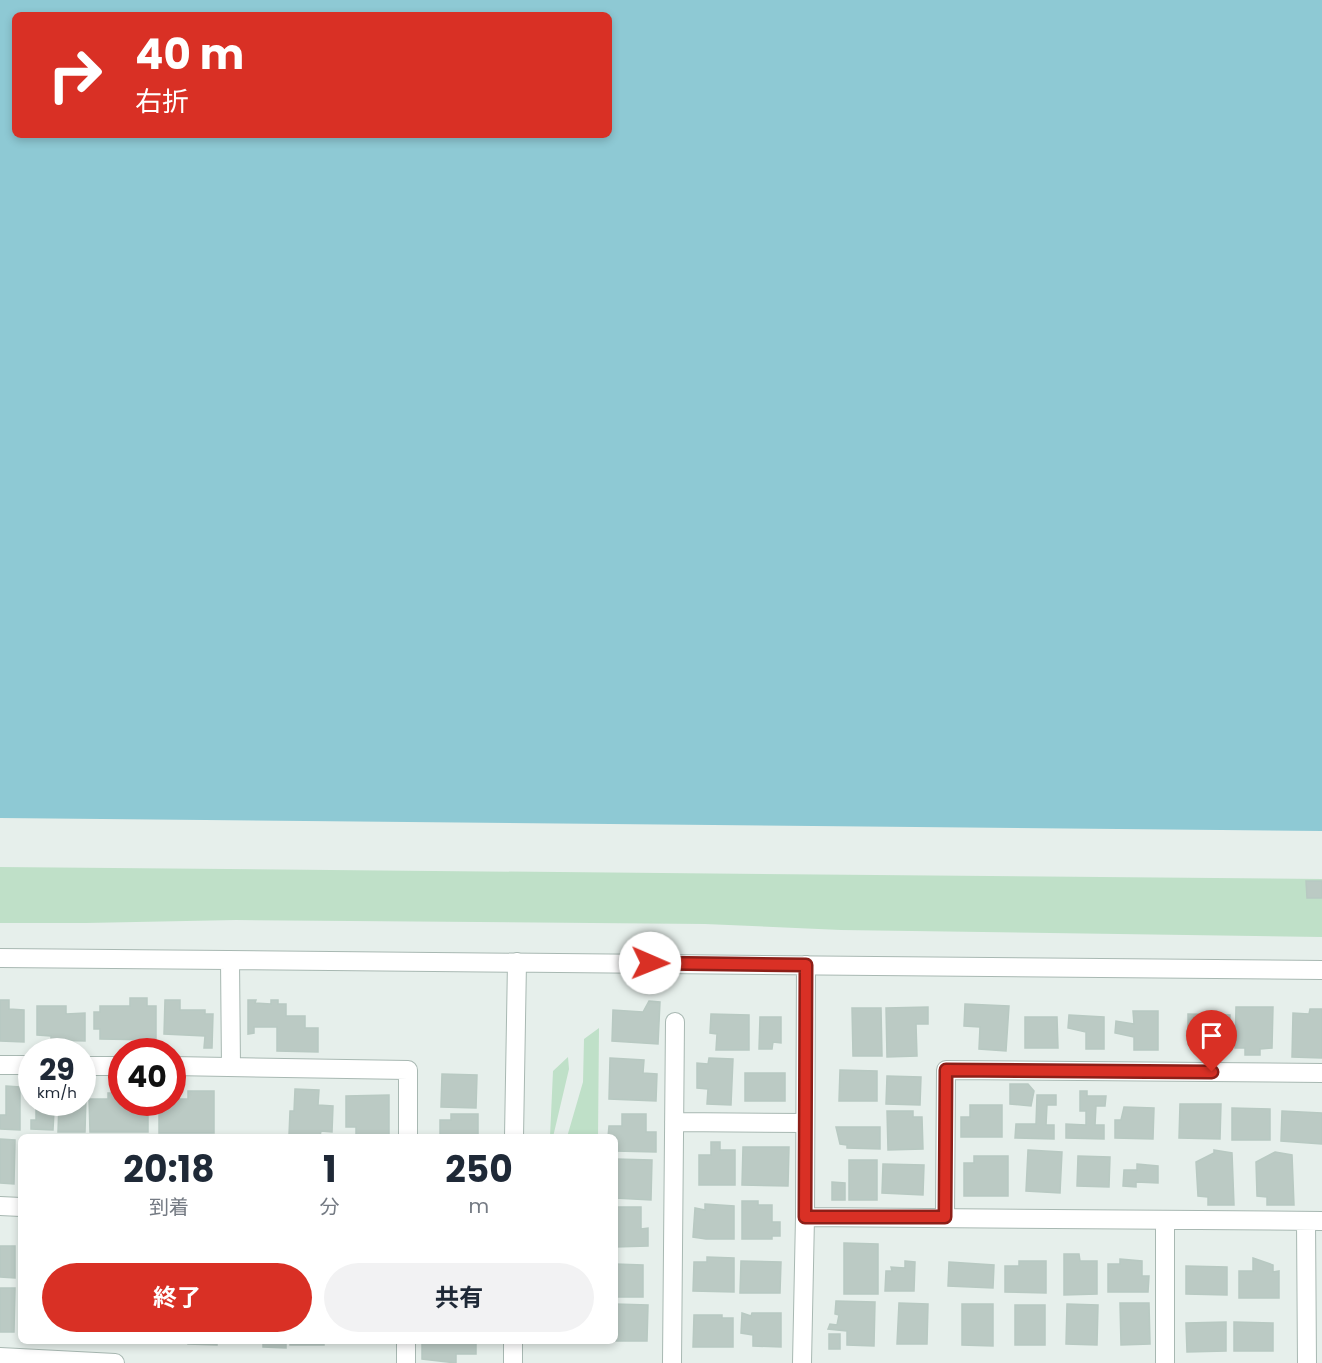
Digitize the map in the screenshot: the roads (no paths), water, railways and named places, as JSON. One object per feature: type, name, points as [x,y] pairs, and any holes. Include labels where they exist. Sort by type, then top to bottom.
[{"type":"street","points":[[0,958],[1322,970]]},
{"type":"street","points":[[230,960],[231,1067]]},
{"type":"street","points":[[514,1134],[517,962]]},
{"type":"street","points":[[802,1363],[806,965]]},
{"type":"street","points":[[672,1363],[675,1022]]},
{"type":"street","points":[[0,1065],[18,1065]]},
{"type":"street","points":[[186,1066],[408,1070],[408,1134]]},
{"type":"street","points":[[945,1217],[946,1070],[1322,1073]]},
{"type":"street","points":[[674,1122],[804,1123]]},
{"type":"street","points":[[0,1206],[18,1207]]},
{"type":"street","points":[[805,1217],[1314,1221],[1306,1363]]},
{"type":"street","points":[[1165,1220],[1165,1363]]},
{"type":"street","points":[[406,1344],[406,1363]]},
{"type":"street","points":[[513,1344],[513,1363]]},
{"type":"street","points":[[0,1357],[115,1363]]},
{"type":"water","points":[[0,0],[1322,0],[1322,831],[0,818]]}]
